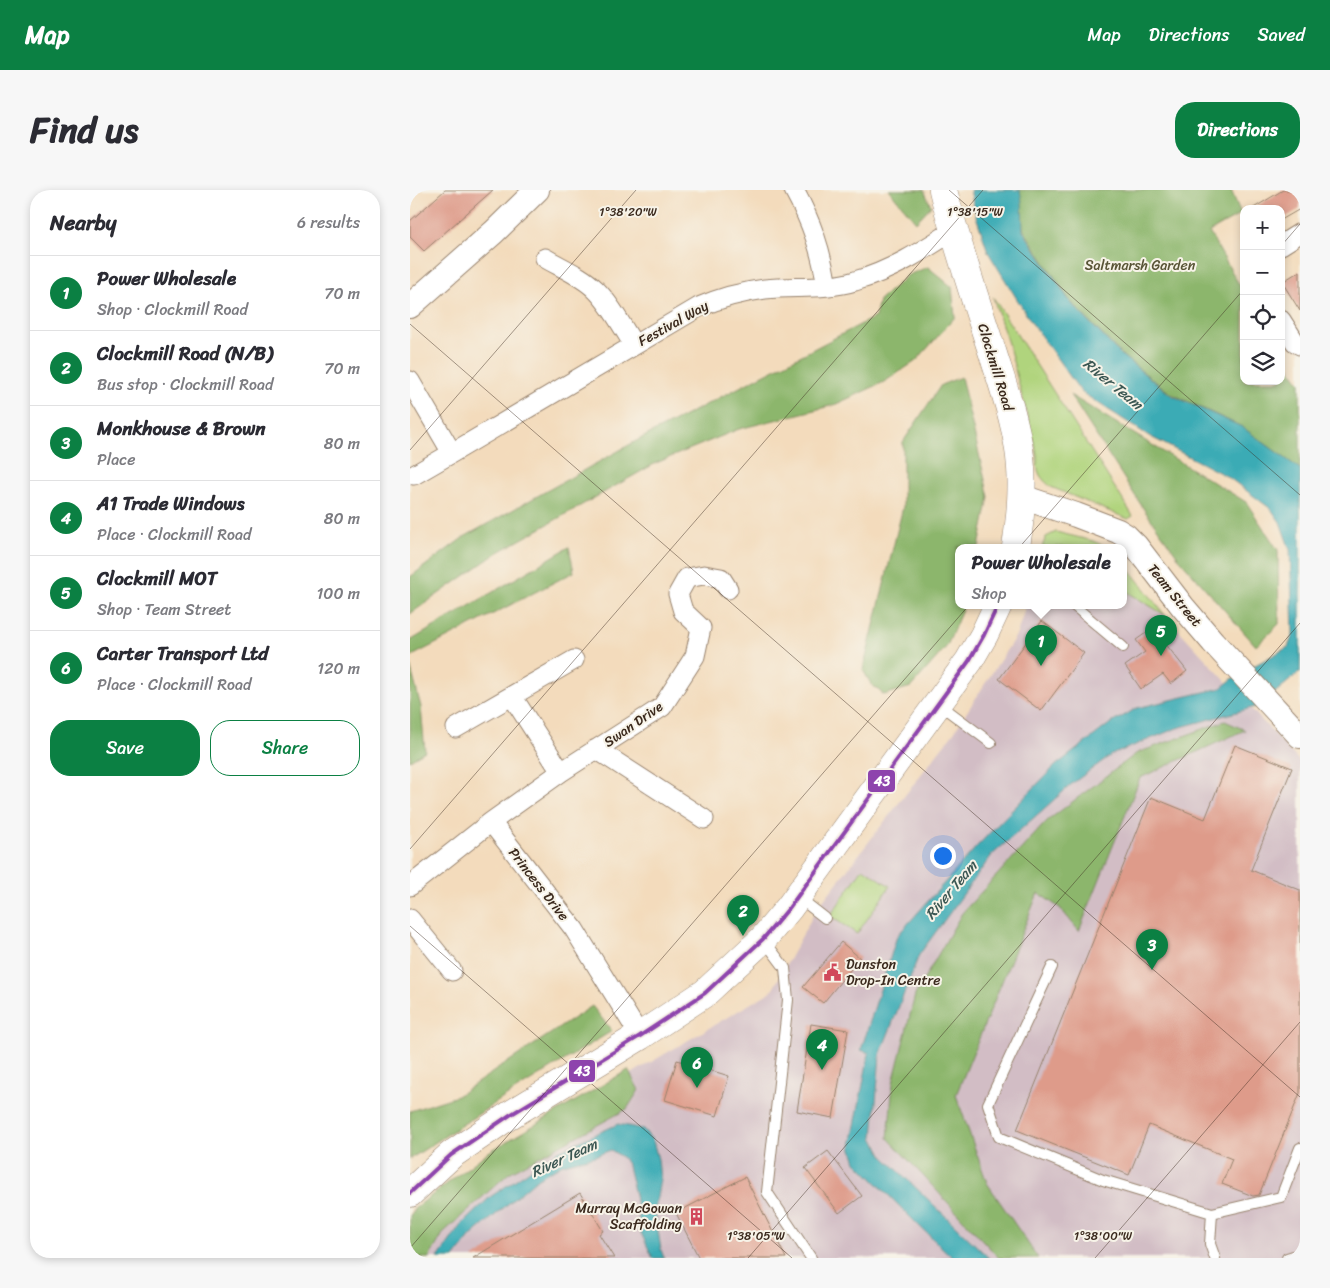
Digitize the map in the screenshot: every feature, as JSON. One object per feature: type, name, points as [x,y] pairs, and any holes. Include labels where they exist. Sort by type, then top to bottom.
[{"type":"main road","name":"Clockmill Road","points":[[943,190],[953,231],[1017,438],[1021,466],[1022,497],[1016,544]]},
{"type":"main road","points":[[410,1193],[451,1155],[502,1120],[640,1036],[704,993],[763,939],[798,896],[969,661],[996,609]]},
{"type":"street","points":[[410,306],[494,232],[537,190]]},
{"type":"street","points":[[794,190],[806,211],[816,235],[827,286]]},
{"type":"street","name":"Festival Way","points":[[414,475],[699,307],[722,298],[766,289],[827,286],[855,282],[885,271],[953,231]]},
{"type":"street","points":[[1285,242],[1300,232]]},
{"type":"street","points":[[545,258],[595,289],[604,299],[634,345]]},
{"type":"street","points":[[1285,326],[1295,342],[1300,345]]},
{"type":"street","points":[[410,381],[452,453]]},
{"type":"street","name":"Team Street","points":[[1022,497],[1118,531],[1131,541],[1213,642],[1300,736]]},
{"type":"street","name":"Swan Drive","points":[[491,822],[561,772],[662,707],[695,656],[701,628],[683,612],[678,594],[687,578],[704,575],[721,578],[728,589]]},
{"type":"street","points":[[456,728],[574,660]]},
{"type":"street","points":[[512,696],[561,772]]},
{"type":"street","points":[[596,749],[704,819]]},
{"type":"street","points":[[410,886],[491,822]]},
{"type":"street","name":"Princess Drive","points":[[491,822],[574,929],[640,1036]]},
{"type":"street","points":[[410,919],[452,971]]},
{"type":"lane","points":[[1078,609],[1123,647]]},
{"type":"lane","points":[[938,704],[991,743]]},
{"type":"lane","points":[[798,896],[825,918]]},
{"type":"lane","points":[[763,939],[785,968],[788,1000],[767,1192],[811,1258]]},
{"type":"lane","points":[[1052,967],[988,1104],[999,1137],[1103,1180],[1212,1213],[1281,1196],[1300,1148]]},
{"type":"lane","points":[[1212,1213],[1210,1244],[1215,1258]]},
{"type":"lane","points":[[1287,1258],[1300,1254]]},
{"type":"shaded area","points":[[1127,592],[1165,615],[1300,762],[1300,1258],[410,1258],[476,1174],[641,1068],[772,991],[816,910],[954,732],[1017,634],[1025,609],[1127,609]]},
{"type":"green space","points":[[889,190],[924,190],[931,206],[916,222]]},
{"type":"green space","name":"Saltmarsh Garden","points":[[1019,190],[1231,190],[1240,215],[1209,232],[1240,286],[1240,385],[1285,385],[1285,361],[1300,383],[1300,469],[1242,427],[1170,393],[1124,357],[1071,302],[1023,229]]},
{"type":"green space","points":[[928,267],[952,287],[955,317],[916,361],[884,382],[834,405],[739,429],[656,463],[497,553],[410,614],[410,577],[464,537],[638,440],[875,317],[879,300],[908,275]]},
{"type":"green space","points":[[993,297],[1133,516],[1128,519],[1051,487],[1040,476],[1037,454],[1010,350]]},
{"type":"green space","points":[[961,377],[989,497],[980,544],[955,544],[955,609],[962,609],[947,646],[911,687],[884,695],[871,684],[863,670],[903,507],[903,442],[941,385]]},
{"type":"green space","points":[[1070,395],[1246,502],[1278,550],[1279,624],[1256,646],[1181,561],[1145,511]]},
{"type":"green space","points":[[1056,532],[1100,544],[1043,544],[1046,537]]},
{"type":"green space","points":[[569,547],[574,572],[410,657],[410,641]]},
{"type":"green space","points":[[1127,567],[1165,615],[1127,592]]},
{"type":"green space","points":[[410,665],[421,707],[425,751],[410,760]]},
{"type":"green space","points":[[1225,721],[1245,730],[1140,778],[1079,931],[1060,908],[1038,893],[956,1095],[987,1183],[1038,1258],[999,1258],[888,1138],[893,1083],[915,995],[962,913],[1047,821],[1137,753]]},
{"type":"green space","points":[[863,868],[890,886],[857,934],[830,916]]},
{"type":"green space","points":[[592,1006],[612,1031],[503,1098],[410,1159],[410,1111],[457,1096]]},
{"type":"green space","points":[[628,1070],[639,1090],[627,1109],[509,1173],[444,1232],[429,1258],[410,1258],[410,1216],[414,1209],[487,1153]]},
{"type":"water","name":"River Team","points":[[970,190],[1020,190],[1023,231],[1071,303],[1121,355],[1171,395],[1242,427],[1300,469],[1300,672],[1259,706],[1177,728],[1111,755],[1073,783],[992,855],[919,955],[880,1055],[873,1137],[883,1156],[989,1258],[953,1258],[856,1162],[851,1146],[869,1053],[861,1050],[897,936],[979,844],[1055,766],[1108,725],[1137,708],[1221,688],[1237,675],[1288,647],[1293,634],[1290,550],[1280,522],[1271,509],[1228,477],[1149,436],[1081,392],[1031,322],[988,252]]},
{"type":"water","name":"River Team","points":[[618,1124],[643,1129],[653,1141],[658,1159],[660,1179],[655,1210],[664,1258],[653,1258],[641,1233],[628,1166],[623,1158],[611,1150],[563,1164],[538,1178],[471,1236],[454,1258],[438,1258],[461,1225],[490,1197],[558,1151]]},
{"type":"building","points":[[445,190],[493,190],[424,251],[410,237],[410,221]]},
{"type":"building","points":[[1283,190],[1300,190],[1300,209],[1285,218],[1285,205],[1259,205]]},
{"type":"building","points":[[1300,271],[1300,311],[1285,287],[1285,280]]},
{"type":"building","points":[[1042,621],[1084,653],[1041,711],[999,679]]},
{"type":"building","points":[[1153,628],[1187,671],[1171,684],[1163,674],[1141,689],[1125,666],[1145,652],[1136,640]]},
{"type":"building","points":[[1235,745],[1292,768],[1251,870],[1300,890],[1300,1093],[1259,1195],[1253,1196],[1222,1184],[1232,1159],[1149,1125],[1129,1175],[1017,1130],[1151,797],[1205,819]]},
{"type":"building","name":"Dunston Drop-In Centre","points":[[841,942],[860,958],[823,1003],[803,987]]},
{"type":"building","points":[[811,1024],[848,1030],[833,1118],[797,1111]]},
{"type":"building","points":[[677,1060],[729,1076],[717,1116],[665,1100]]},
{"type":"building","points":[[828,1151],[862,1196],[839,1213],[805,1168]]},
{"type":"building","name":"Murray McGowan Scaffolding","points":[[745,1177],[786,1258],[699,1258],[676,1213]]},
{"type":"building","points":[[580,1193],[603,1231],[599,1234],[614,1258],[473,1258]]},
{"type":"transit line","name":"43","points":[[410,1193],[451,1155],[510,1115],[640,1036],[705,993],[763,939],[789,908],[969,661],[996,609]]},
{"type":"place","name":"Clockmill MOT","points":[[1161,656]]},
{"type":"place","name":"Power Wholesale","points":[[1041,666]]},
{"type":"place","name":"Clockmill Road (N/B)","points":[[743,936]]},
{"type":"place","name":"Monkhouse & Brown","points":[[1152,970]]},
{"type":"place","name":"Dunston Drop-In Centre","points":[[832,972]]},
{"type":"place","name":"A1 Trade Windows","points":[[822,1070]]},
{"type":"place","name":"Carter Transport Ltd","points":[[697,1088]]},
{"type":"place","name":"Murray McGowan Scaffolding","points":[[696,1216]]}]
